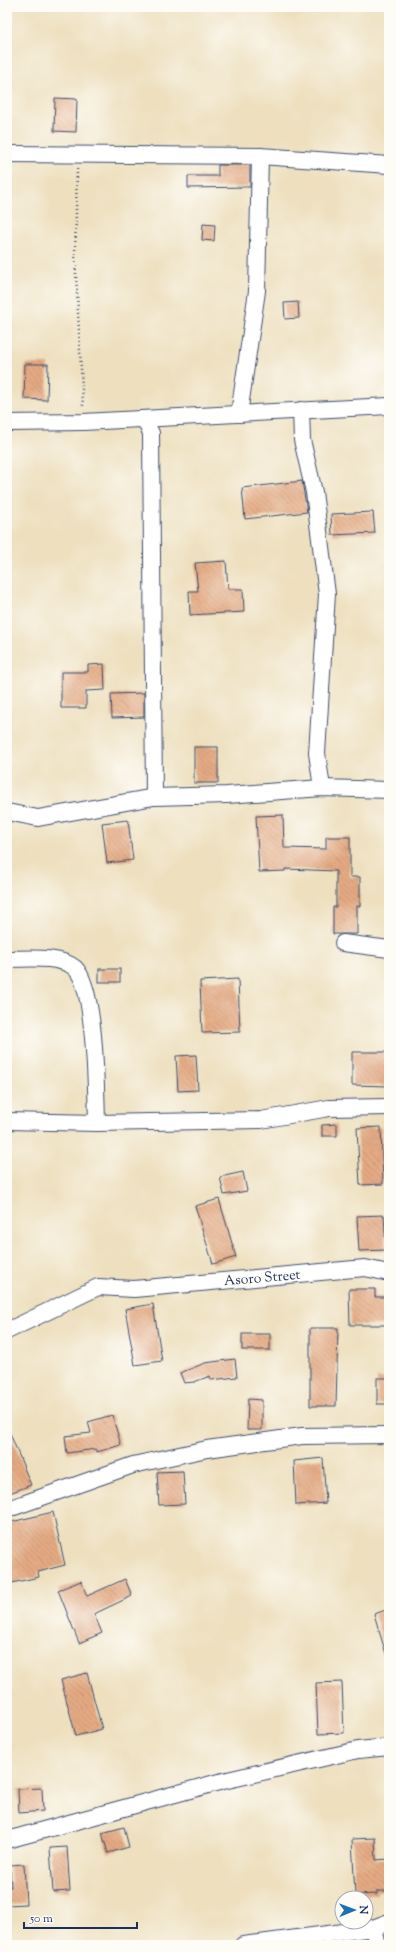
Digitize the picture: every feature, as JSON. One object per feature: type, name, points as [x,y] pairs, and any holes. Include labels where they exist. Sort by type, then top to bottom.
[{"type":"street","points":[[7,154],[260,156],[389,166]]},
{"type":"street","points":[[239,414],[257,291],[260,156]]},
{"type":"street","points":[[7,423],[83,422],[389,406]]},
{"type":"street","points":[[301,410],[302,440],[314,492],[326,594],[317,753],[322,788]]},
{"type":"street","points":[[144,419],[151,433],[154,797]]},
{"type":"street","points":[[7,812],[38,818],[154,797],[227,795],[322,788],[389,790]]},
{"type":"street","points":[[343,943],[389,948]]},
{"type":"street","points":[[7,959],[54,959],[75,968],[84,982],[94,1040],[97,1123]]},
{"type":"street","points":[[7,1121],[97,1123],[261,1120],[329,1108],[389,1106]]},
{"type":"street","name":"Asoro Street","points":[[7,1331],[98,1287],[134,1289],[365,1268],[389,1273]]},
{"type":"street","points":[[14,1506],[133,1465],[207,1449],[302,1436],[389,1435]]},
{"type":"street","points":[[7,1840],[219,1782],[358,1750],[389,1747]]},
{"type":"street","points":[[374,1928],[389,1922]]},
{"type":"street","points":[[243,1945],[358,1930]]},
{"type":"street","points":[[373,1930],[377,1945]]},
{"type":"path","points":[[77,154],[75,256],[83,422]]},
{"type":"building","points":[[55,98],[77,99],[76,132],[54,131]]},
{"type":"building","points":[[218,165],[250,165],[250,187],[188,188],[188,176],[218,176]]},
{"type":"building","points":[[203,224],[215,225],[214,241],[202,240]]},
{"type":"building","points":[[298,302],[299,318],[285,319],[284,303]]},
{"type":"building","points":[[25,364],[48,364],[47,400],[24,399]]},
{"type":"building","points":[[302,481],[307,512],[245,519],[242,488]]},
{"type":"building","points":[[373,512],[375,533],[332,535],[331,514]]},
{"type":"building","points":[[226,561],[228,589],[243,589],[244,612],[190,615],[189,591],[198,591],[195,563]]},
{"type":"building","points":[[104,664],[105,690],[86,691],[86,708],[61,708],[61,672],[88,672],[88,665]]},
{"type":"building","points":[[144,693],[144,717],[112,718],[111,694]]},
{"type":"building","points":[[194,747],[218,747],[218,783],[194,783]]},
{"type":"building","points":[[283,815],[284,848],[326,849],[326,837],[350,837],[350,877],[360,877],[360,906],[357,906],[357,934],[333,934],[333,907],[336,907],[336,871],[285,869],[285,871],[259,872],[256,816]]},
{"type":"building","points":[[128,820],[133,860],[107,863],[102,823]]},
{"type":"building","points":[[99,969],[120,969],[120,982],[99,982]]},
{"type":"building","points":[[238,979],[240,1032],[202,1033],[200,981]]},
{"type":"building","points":[[352,1052],[389,1052],[389,1086],[352,1085]]},
{"type":"building","points":[[196,1055],[198,1090],[178,1091],[176,1056]]},
{"type":"building","points":[[337,1124],[337,1136],[322,1136],[322,1125]]},
{"type":"building","points":[[381,1127],[383,1184],[360,1185],[357,1128]]},
{"type":"building","points":[[243,1172],[247,1191],[224,1195],[220,1177]]},
{"type":"building","points":[[219,1199],[236,1257],[213,1264],[195,1206]]},
{"type":"building","points":[[384,1215],[386,1250],[359,1251],[357,1216]]},
{"type":"building","points":[[349,1289],[375,1289],[375,1297],[389,1297],[389,1325],[350,1325]]},
{"type":"building","points":[[153,1304],[162,1361],[135,1365],[125,1309]]},
{"type":"building","points":[[310,1328],[338,1328],[336,1406],[310,1406]]},
{"type":"building","points":[[242,1334],[270,1334],[270,1350],[242,1350]]},
{"type":"building","points":[[235,1359],[237,1377],[211,1380],[210,1376],[194,1382],[184,1383],[180,1373],[205,1363]]},
{"type":"building","points":[[377,1378],[389,1378],[389,1404],[377,1404]]},
{"type":"building","points":[[248,1399],[262,1400],[262,1430],[247,1430]]},
{"type":"building","points":[[112,1415],[121,1445],[97,1452],[96,1449],[67,1453],[65,1436],[91,1433],[88,1422]]},
{"type":"building","points":[[7,1426],[31,1485],[7,1494]]},
{"type":"building","points":[[323,1458],[326,1503],[296,1505],[294,1461]]},
{"type":"building","points":[[183,1471],[185,1504],[159,1505],[157,1472]]},
{"type":"building","points":[[53,1512],[65,1565],[38,1572],[39,1577],[7,1584],[7,1523]]},
{"type":"building","points":[[125,1579],[132,1596],[94,1614],[102,1633],[79,1643],[58,1590],[81,1581],[87,1596]]},
{"type":"building","points":[[389,1609],[389,1654],[386,1654],[374,1614]]},
{"type":"building","points":[[87,1673],[102,1729],[76,1736],[61,1680]]},
{"type":"building","points":[[342,1682],[344,1733],[318,1734],[316,1683]]},
{"type":"building","points":[[42,1788],[43,1811],[19,1813],[18,1789]]},
{"type":"building","points":[[124,1827],[129,1847],[108,1853],[102,1833]]},
{"type":"building","points":[[375,1838],[376,1860],[389,1859],[389,1891],[377,1891],[377,1894],[374,1894],[374,1890],[355,1890],[352,1839]]},
{"type":"building","points":[[67,1847],[70,1891],[53,1892],[50,1848]]},
{"type":"building","points":[[24,1864],[26,1904],[7,1905],[7,1887],[11,1887],[10,1865]]}]
